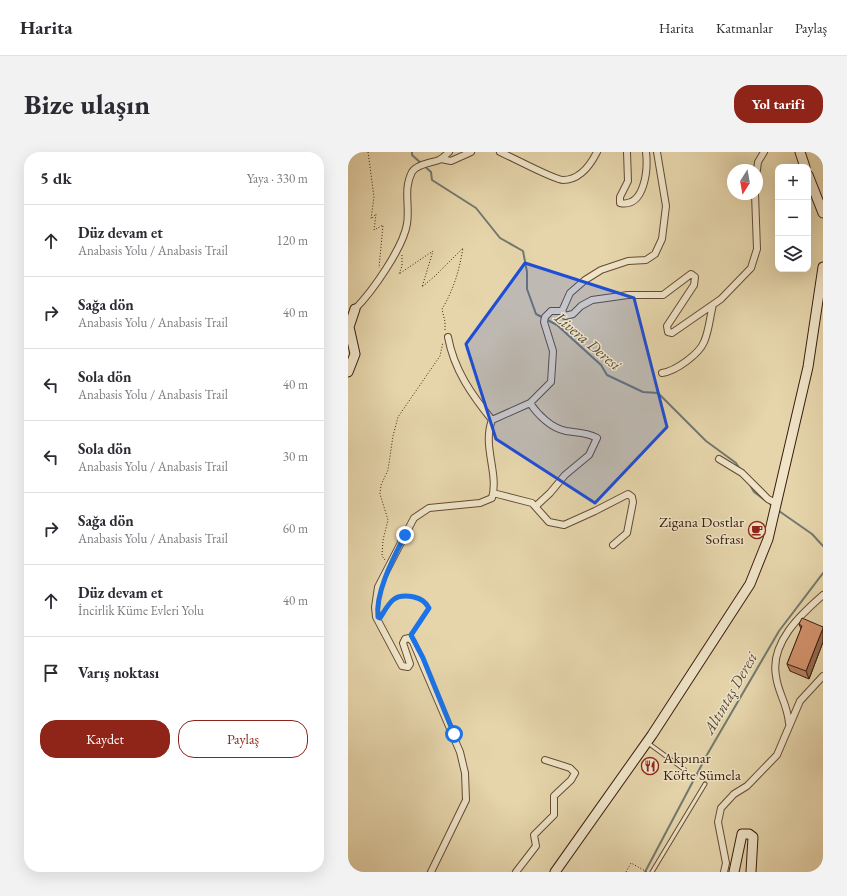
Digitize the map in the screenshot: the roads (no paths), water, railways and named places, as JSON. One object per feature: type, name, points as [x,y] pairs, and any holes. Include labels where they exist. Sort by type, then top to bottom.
[{"type":"main road","points":[[800,152],[804,164]]},
{"type":"main road","points":[[811,183],[823,213]]},
{"type":"main road","points":[[554,872],[647,742],[750,584],[768,539],[808,366],[823,267]]},
{"type":"main road","points":[[348,372],[355,354],[349,326],[355,309]]},
{"type":"main road","points":[[734,872],[742,834],[749,834],[752,837],[750,872]]},
{"type":"street","points":[[441,159],[448,152]]},
{"type":"street","points":[[355,309],[384,273],[399,244],[407,224],[407,188],[413,171],[426,163],[441,159],[451,161],[460,159],[471,152]]},
{"type":"street","points":[[500,152],[562,180],[576,177],[590,166],[597,152]]},
{"type":"street","points":[[627,152],[628,181],[620,197],[620,203],[626,204],[633,201],[642,190],[647,161],[646,152]]},
{"type":"street","points":[[562,311],[570,293],[584,280],[601,270],[628,261],[646,260],[655,254],[662,239],[666,206],[657,152]]},
{"type":"street","points":[[758,164],[764,152]]},
{"type":"street","points":[[562,311],[565,316],[573,314],[581,306],[592,300],[628,295],[663,295],[691,274],[695,277],[694,284],[666,326],[668,332],[672,333],[682,328],[712,305],[751,268],[757,249],[755,200]]},
{"type":"street","points":[[662,373],[678,368],[698,350],[704,342],[712,305]]},
{"type":"street","points":[[431,872],[466,800],[465,773],[460,752],[412,642],[409,638],[405,639],[403,643],[410,664],[408,666],[402,666],[376,617],[375,607],[378,587],[414,518],[428,508],[480,503],[492,498],[495,487],[489,458],[488,430],[492,420],[530,403],[551,382],[553,351],[544,322],[545,318],[552,311],[562,311]]},
{"type":"street","points":[[448,337],[456,365],[472,396],[492,420]]},
{"type":"street","points":[[530,403],[540,417],[565,431],[586,433],[596,438],[589,454],[565,475],[550,494],[536,506]]},
{"type":"street","points":[[719,459],[742,473],[768,499],[776,503]]},
{"type":"street","points":[[493,493],[532,503],[549,522],[564,525],[595,512],[628,494],[632,497],[633,502],[627,533],[614,545]]},
{"type":"street","points":[[789,725],[788,709],[776,677],[775,662],[782,640],[797,621],[823,595]]},
{"type":"street","points":[[724,872],[726,863],[718,822],[721,808],[734,794],[747,786],[776,755],[800,701],[823,676]]},
{"type":"street","points":[[516,872],[536,846],[534,835],[554,815],[554,796],[571,780],[575,773],[570,768],[545,760]]},
{"type":"lane","points":[[647,742],[685,770]]},
{"type":"lane","points":[[652,872],[705,784]]},
{"type":"waterway","name":"Livera Deresi","points":[[412,152],[412,155],[431,172],[432,180],[476,208],[500,238],[523,251],[527,272],[527,289],[536,314],[557,325],[601,365],[607,375],[643,392],[658,393],[706,441],[736,463],[740,469]]},
{"type":"waterway","name":"Livera Deresi","points":[[749,483],[754,492],[770,504]]},
{"type":"waterway","name":"Livera Deresi","points":[[779,511],[812,534],[823,546]]},
{"type":"waterway","name":"Altıntaş Deresi","points":[[645,872],[708,753],[779,631],[823,573]]},
{"type":"place","name":"Zigana Dostlar Sofrası","points":[[757,530]]},
{"type":"place","name":"Akpınar Köfte Sümela","points":[[650,766]]}]
